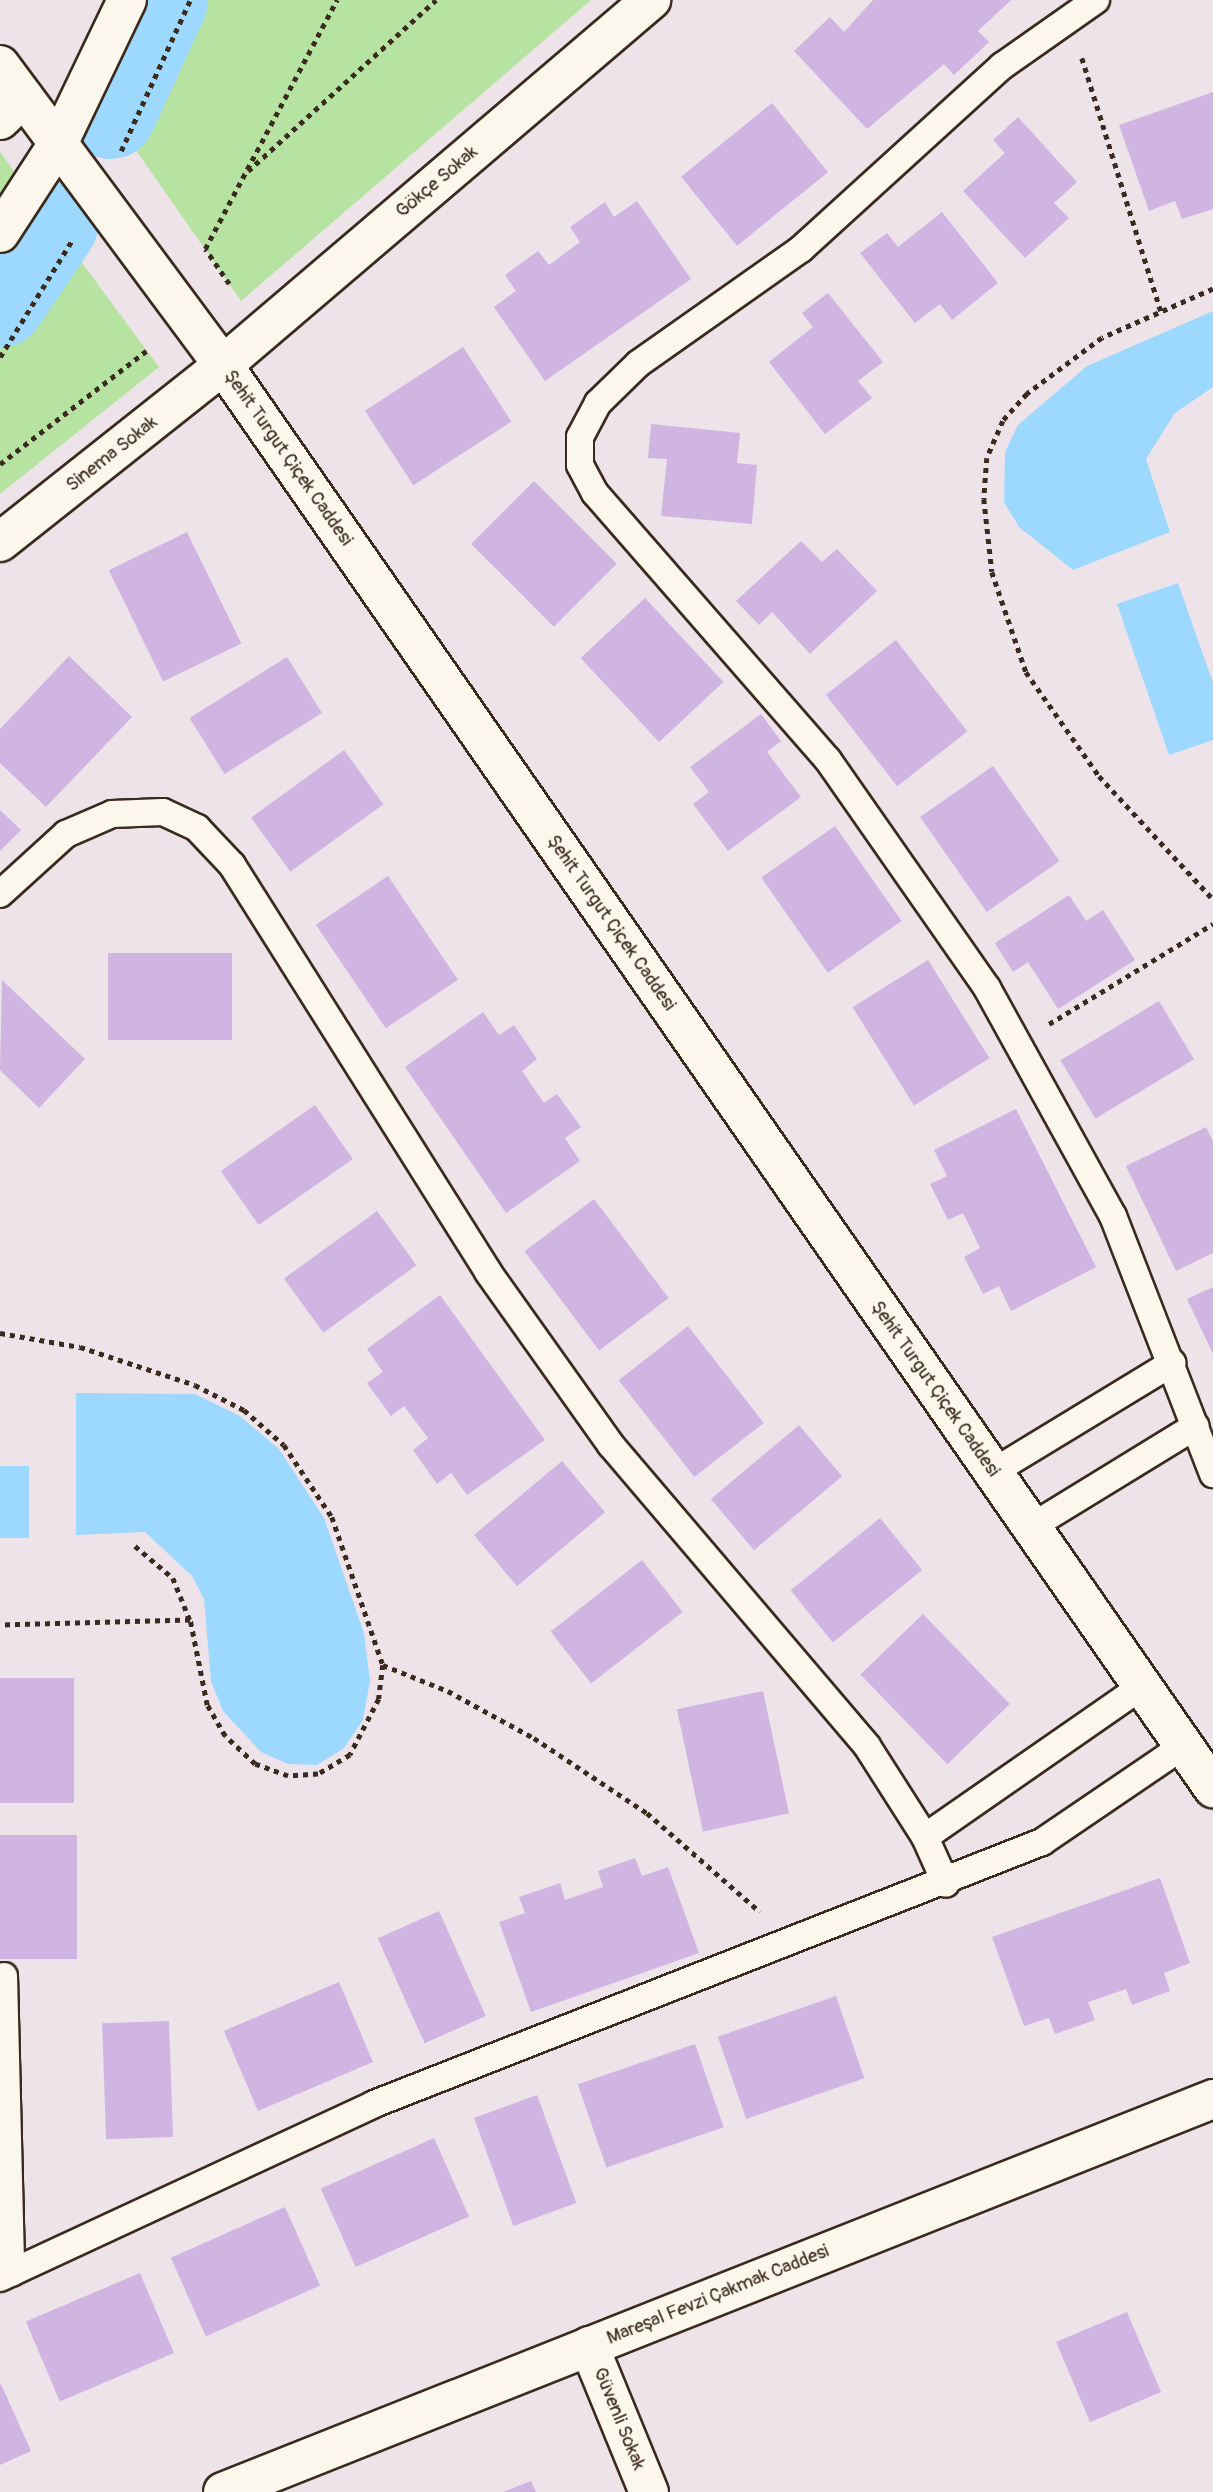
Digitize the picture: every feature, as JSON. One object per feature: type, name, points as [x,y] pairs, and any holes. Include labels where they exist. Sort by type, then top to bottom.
[{"type":"street","points":[[0,233],[59,142],[127,0]]},
{"type":"street","name":"Gökçe Sokak","points":[[223,365],[651,0]]},
{"type":"street","name":"Şehit Turgut Çiçek Caddesi","points":[[0,65],[12,108],[59,142],[223,365],[1213,1788]]},
{"type":"street","name":"Sinema Sokak","points":[[0,542],[223,365]]},
{"type":"street","name":"Mareşal Fevzi Çakmak Caddesi","points":[[223,2492],[1213,2099]]},
{"type":"street","name":"Güvenli Sokak","points":[[589,2346],[649,2492]]},
{"type":"lane","points":[[1096,0],[1002,66],[801,249],[638,364],[598,403],[580,437],[580,465],[595,493],[828,760],[911,872],[1019,1042],[1113,1216],[1213,1475]]},
{"type":"lane","points":[[0,894],[66,834],[112,814],[163,812],[197,828],[232,865],[488,1272],[611,1445],[867,1746],[926,1837],[946,1884]]},
{"type":"lane","points":[[993,1472],[1172,1363]]},
{"type":"lane","points":[[1031,1527],[1196,1426]]},
{"type":"lane","points":[[926,1837],[1142,1686]]},
{"type":"lane","points":[[4,1976],[5,2275],[374,2104],[946,1884],[1042,1842],[1183,1746]]},
{"type":"path","points":[[0,357],[99,196],[190,0]]},
{"type":"path","points":[[229,284],[205,249],[337,0]]},
{"type":"path","points":[[245,174],[436,0]]},
{"type":"path","points":[[1069,17],[1161,311]]},
{"type":"path","points":[[1213,289],[1102,338],[1027,394],[1003,421],[987,458],[984,499],[992,572],[1026,672],[1092,767],[1213,899]]},
{"type":"path","points":[[0,464],[146,351]]},
{"type":"path","points":[[1019,1042],[1213,924]]},
{"type":"path","points":[[0,1333],[80,1347],[195,1385],[244,1410],[284,1445],[331,1517],[383,1665],[379,1699],[350,1755],[318,1774],[288,1776],[255,1764],[225,1736],[207,1705],[190,1620],[173,1578],[135,1546]]},
{"type":"path","points":[[0,1625],[190,1620]]},
{"type":"path","points":[[383,1665],[534,1738],[647,1813],[795,1942]]},
{"type":"green space","points":[[162,0],[591,0],[241,301],[110,113]]},
{"type":"green space","points":[[0,152],[159,367],[0,494]]},
{"type":"water","points":[[1213,311],[1213,387],[1175,413],[1146,459],[1170,532],[1073,570],[1019,527],[1004,502],[1005,452],[1018,425],[1087,366]]},
{"type":"water","points":[[1178,583],[1213,683],[1213,740],[1169,755],[1117,604]]},
{"type":"water","points":[[76,1393],[195,1394],[240,1416],[279,1449],[324,1518],[364,1633],[370,1681],[363,1720],[344,1748],[317,1765],[288,1764],[261,1752],[223,1711],[211,1681],[204,1599],[192,1576],[145,1532],[76,1535]]},
{"type":"water","points":[[0,1466],[29,1466],[29,1538],[0,1538]]},
{"type":"building","points":[[873,0],[1011,0],[978,31],[989,42],[954,75],[944,64],[867,129],[794,51],[830,17],[844,32]]},
{"type":"building","points":[[1213,92],[1213,209],[1182,219],[1175,201],[1149,211],[1119,125]]},
{"type":"building","points":[[772,103],[828,172],[737,246],[681,177]]},
{"type":"building","points":[[1018,117],[1077,182],[1054,203],[1069,218],[1025,258],[963,191],[1005,153],[993,140]]},
{"type":"building","points":[[637,201],[691,279],[545,381],[494,307],[516,291],[505,275],[538,251],[549,265],[580,242],[570,227],[605,202],[614,217]]},
{"type":"building","points":[[942,212],[998,283],[952,320],[940,304],[915,323],[860,253],[887,233],[898,247]]},
{"type":"building","points":[[828,293],[883,362],[858,381],[872,398],[825,434],[769,362],[813,327],[802,313]]},
{"type":"building","points":[[463,347],[511,422],[413,485],[365,411]]},
{"type":"building","points":[[651,424],[740,433],[737,463],[757,465],[752,524],[661,516],[667,459],[648,458]]},
{"type":"building","points":[[534,481],[617,564],[554,627],[471,544]]},
{"type":"building","points":[[187,532],[241,643],[163,682],[109,570]]},
{"type":"building","points":[[801,541],[822,562],[837,549],[877,591],[810,654],[772,612],[759,625],[736,601]]},
{"type":"building","points":[[645,598],[723,682],[659,742],[581,658]]},
{"type":"building","points":[[896,640],[967,731],[897,786],[826,695]]},
{"type":"building","points":[[69,656],[132,717],[46,807],[0,763],[0,729]]},
{"type":"building","points":[[287,657],[322,713],[224,774],[189,718]]},
{"type":"building","points":[[761,714],[781,741],[767,752],[801,797],[728,851],[693,804],[709,792],[690,767]]},
{"type":"building","points":[[344,750],[383,804],[290,872],[251,818]]},
{"type":"building","points":[[993,766],[1060,861],[987,912],[920,817]]},
{"type":"building","points":[[0,810],[21,830],[0,851]]},
{"type":"building","points":[[835,826],[902,921],[828,973],[761,878]]},
{"type":"building","points":[[388,876],[458,980],[386,1028],[316,925]]},
{"type":"building","points":[[1069,895],[1086,921],[1103,910],[1135,960],[1058,1009],[1028,962],[1013,972],[995,943]]},
{"type":"building","points":[[108,953],[232,953],[232,1040],[108,1040]]},
{"type":"building","points":[[928,960],[989,1058],[914,1106],[853,1007]]},
{"type":"building","points":[[2,980],[85,1059],[39,1108],[0,1070]]},
{"type":"building","points":[[1159,1001],[1194,1059],[1095,1119],[1060,1060]]},
{"type":"building","points":[[483,1012],[499,1035],[514,1025],[537,1059],[522,1071],[544,1103],[557,1094],[581,1127],[565,1138],[580,1161],[506,1213],[405,1067]]},
{"type":"building","points":[[315,1105],[353,1159],[259,1225],[221,1171]]},
{"type":"building","points":[[1016,1109],[1096,1267],[1011,1311],[999,1286],[983,1294],[964,1257],[980,1248],[963,1213],[948,1220],[930,1184],[947,1176],[934,1150]]},
{"type":"building","points":[[1206,1127],[1213,1141],[1213,1253],[1176,1271],[1126,1166]]},
{"type":"building","points":[[594,1199],[669,1298],[599,1350],[525,1251]]},
{"type":"building","points":[[377,1211],[416,1265],[323,1333],[284,1279]]},
{"type":"building","points":[[1213,1287],[1213,1354],[1187,1299]]},
{"type":"building","points":[[440,1295],[545,1440],[467,1495],[451,1473],[437,1484],[413,1450],[428,1438],[404,1406],[391,1416],[367,1383],[383,1372],[367,1349]]},
{"type":"building","points":[[688,1326],[764,1423],[694,1477],[619,1380]]},
{"type":"building","points":[[799,1425],[842,1476],[754,1550],[711,1499]]},
{"type":"building","points":[[562,1461],[605,1512],[517,1586],[474,1535]]},
{"type":"building","points":[[880,1518],[922,1570],[833,1642],[791,1590]]},
{"type":"building","points":[[642,1560],[683,1612],[591,1683],[551,1631]]},
{"type":"building","points":[[923,1614],[1010,1704],[947,1764],[860,1674]]},
{"type":"building","points":[[0,1678],[74,1678],[74,1803],[0,1803]]},
{"type":"building","points":[[763,1691],[789,1813],[703,1832],[677,1709]]},
{"type":"building","points":[[0,1835],[77,1835],[77,1959],[0,1959]]},
{"type":"building","points":[[635,1858],[642,1876],[668,1867],[699,1953],[531,2012],[499,1922],[525,1913],[519,1897],[560,1883],[565,1900],[603,1887],[598,1871]]},
{"type":"building","points":[[1160,1878],[1190,1963],[1164,1973],[1170,1991],[1132,2005],[1126,1989],[1088,2002],[1095,2020],[1055,2034],[1049,2018],[1024,2026],[992,1937]]},
{"type":"building","points":[[439,1911],[486,2016],[425,2043],[378,1938]]},
{"type":"building","points":[[339,1982],[373,2062],[258,2111],[224,2031]]},
{"type":"building","points":[[836,1996],[864,2078],[746,2119],[718,2037]]},
{"type":"building","points":[[169,2021],[173,2137],[106,2139],[102,2023]]},
{"type":"building","points":[[695,2044],[724,2127],[606,2168],[578,2084]]},
{"type":"building","points":[[537,2095],[576,2203],[513,2226],[474,2118]]},
{"type":"building","points":[[434,2138],[469,2217],[356,2267],[321,2188]]},
{"type":"building","points":[[285,2207],[320,2286],[206,2336],[171,2258]]},
{"type":"building","points":[[140,2273],[174,2353],[60,2402],[26,2321]]},
{"type":"building","points":[[1127,2312],[1161,2392],[1090,2422],[1056,2342]]},
{"type":"building","points":[[0,2382],[31,2451],[0,2465]]},
{"type":"building","points":[[531,2481],[536,2492],[503,2492]]},
{"type":"waterway","points":[[110,113],[162,0]]},
{"type":"waterway","points":[[0,301],[52,224]]}]
